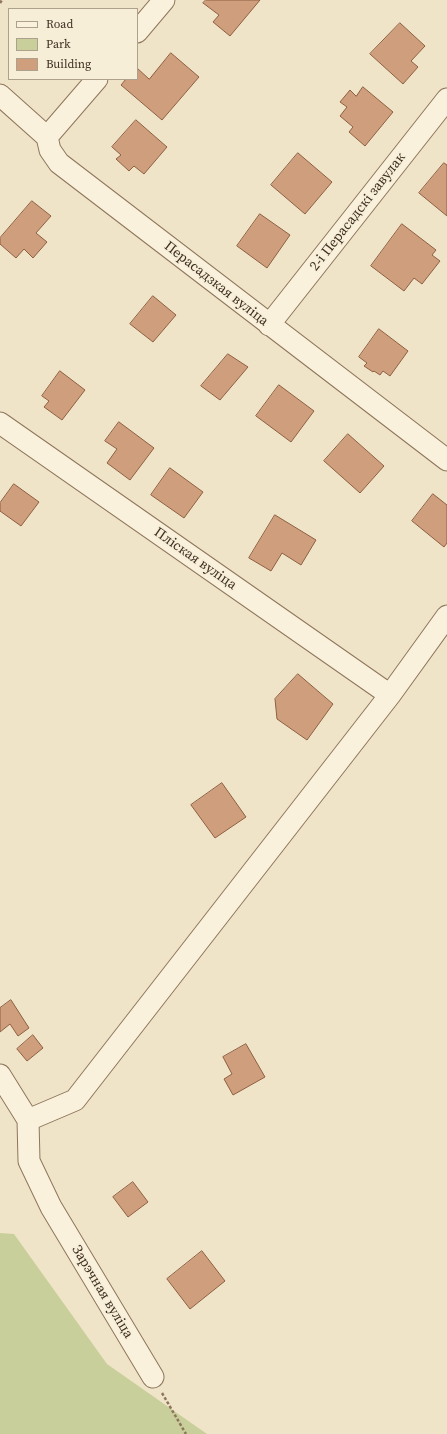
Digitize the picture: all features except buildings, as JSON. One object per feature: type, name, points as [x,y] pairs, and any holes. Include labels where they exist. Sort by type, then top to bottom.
[{"type":"street","points":[[138,31],[164,0]]},
{"type":"street","points":[[47,137],[96,80]]},
{"type":"street","name":"Перасадзкая вуліца","points":[[0,95],[47,137],[50,150],[59,163],[447,460]]},
{"type":"street","name":"2-і Перасадскі завулак","points":[[269,325],[447,99]]},
{"type":"street","name":"Пліская вуліца","points":[[0,423],[390,695]]},
{"type":"street","points":[[0,1075],[28,1120],[75,1100],[390,695],[447,616]]},
{"type":"street","name":"Зарэчная вуліца","points":[[28,1120],[29,1161],[51,1207],[153,1377]]},
{"type":"path","points":[[153,1377],[186,1434]]},
{"type":"green space","points":[[0,1233],[14,1234],[107,1364],[207,1434],[0,1434]]}]
